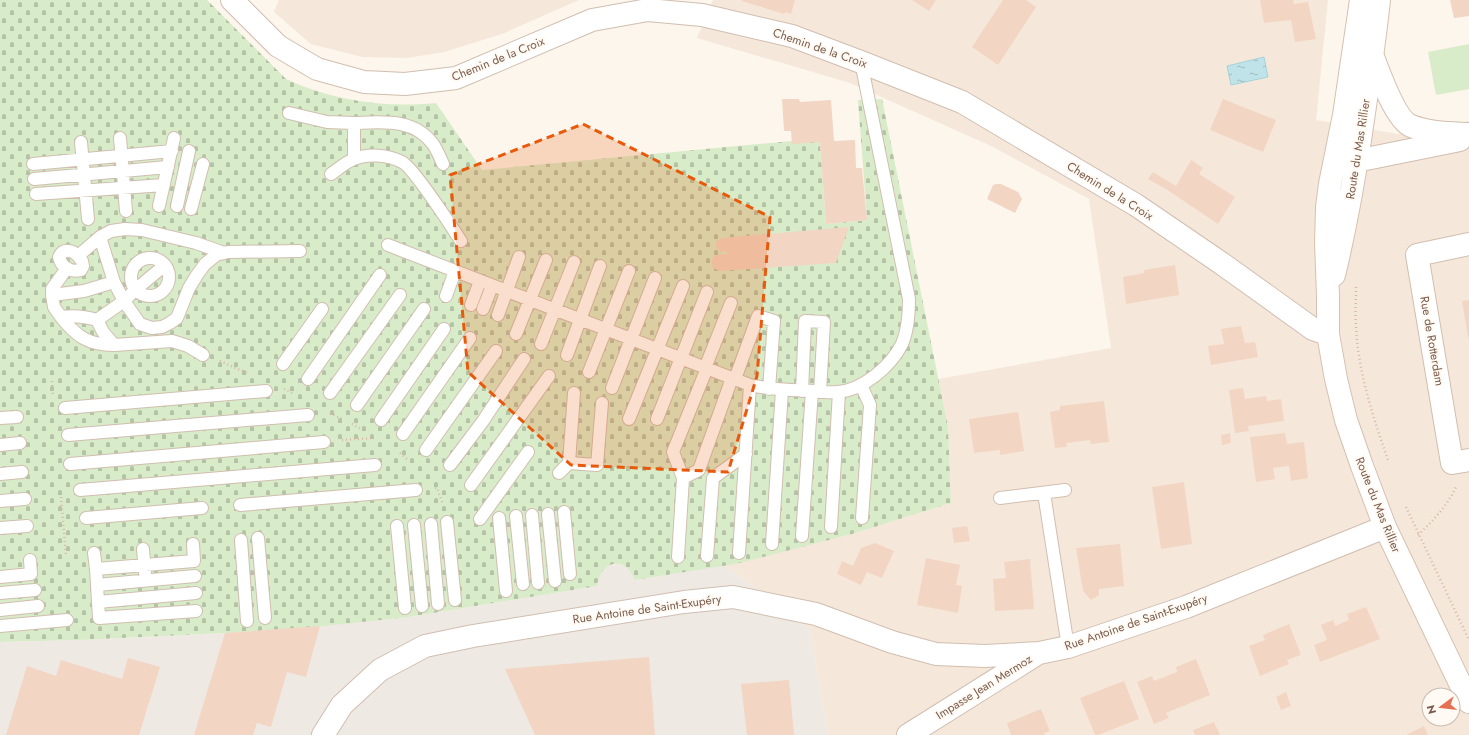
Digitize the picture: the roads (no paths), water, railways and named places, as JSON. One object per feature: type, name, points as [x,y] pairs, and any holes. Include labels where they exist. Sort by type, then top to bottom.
[{"type":"street","name":"Chemin de la Croix","points":[[232,0],[278,46],[317,69],[364,82],[405,84],[456,78],[592,20],[648,10],[702,15],[792,36],[962,102],[1136,205],[1221,263],[1313,329],[1328,334]]},
{"type":"street","name":"Route du Mas Rillier","points":[[1361,0],[1344,115],[1330,184],[1326,228],[1328,334],[1336,379],[1346,420],[1385,527],[1469,702]]},
{"type":"street","name":"Route du Mas Rillier","points":[[1328,296],[1342,243],[1373,57],[1379,0]]},
{"type":"street","points":[[1373,57],[1395,109],[1409,126],[1440,133],[1469,134]]},
{"type":"street","points":[[1334,161],[1356,161],[1469,139]]},
{"type":"street","name":"Rue de Rotterdam","points":[[1461,462],[1417,255],[1469,244]]},
{"type":"street","name":"Rue Antoine de Saint-Exupéry","points":[[323,735],[342,705],[380,670],[425,646],[473,636],[684,602],[733,597],[816,614],[892,642],[936,654],[985,656],[1039,653],[1068,647],[1186,607],[1385,527]]},
{"type":"street","name":"Impasse Jean Mermoz","points":[[908,735],[1039,653]]},
{"type":"lane","points":[[388,245],[750,385],[769,389],[839,392],[854,388],[870,380],[893,358],[902,344],[909,315],[909,299],[861,62]]},
{"type":"lane","points":[[289,113],[328,122],[397,122],[416,129],[432,144],[443,164]]},
{"type":"lane","points":[[354,122],[354,159]]},
{"type":"lane","points":[[120,138],[126,211]]},
{"type":"lane","points":[[159,206],[174,138]]},
{"type":"lane","points":[[81,142],[88,219]]},
{"type":"lane","points":[[33,164],[172,151]]},
{"type":"lane","points":[[176,206],[189,151]]},
{"type":"lane","points":[[331,174],[354,159],[371,155],[388,157],[403,162],[416,176],[460,241]]},
{"type":"lane","points":[[191,209],[203,164]]},
{"type":"lane","points":[[34,179],[168,167]]},
{"type":"lane","points":[[36,194],[164,185]]},
{"type":"lane","points":[[78,256],[100,237],[111,231],[124,229],[142,230],[196,243],[224,253]]},
{"type":"lane","points":[[100,237],[114,282],[124,301],[140,324],[152,328],[170,324],[177,318],[189,288],[197,274],[205,264],[216,255],[224,253],[300,251]]},
{"type":"lane","points":[[65,250],[75,252],[78,256],[82,261],[83,266],[81,270],[72,271],[67,268],[59,257],[65,250]]},
{"type":"lane","points":[[498,315],[518,257]]},
{"type":"lane","points":[[151,258],[159,260],[165,264],[169,271],[170,279],[168,287],[162,293],[156,296],[148,297],[140,295],[135,290],[131,283],[130,276],[132,268],[137,262],[151,258]]},
{"type":"lane","points":[[516,334],[546,260]]},
{"type":"lane","points":[[541,344],[574,262]]},
{"type":"lane","points":[[97,320],[124,301],[165,264]]},
{"type":"lane","points":[[566,356],[600,266]]},
{"type":"lane","points":[[67,268],[52,289],[52,295],[54,307],[72,331],[88,341],[106,345],[172,341],[188,346],[203,355]]},
{"type":"lane","points":[[446,296],[455,271]]},
{"type":"lane","points":[[589,372],[629,271]]},
{"type":"lane","points":[[308,380],[380,275]]},
{"type":"lane","points":[[612,388],[655,278]]},
{"type":"lane","points":[[471,305],[480,281]]},
{"type":"lane","points":[[52,295],[84,291],[114,282]]},
{"type":"lane","points":[[483,309],[492,286]]},
{"type":"lane","points":[[629,419],[682,286]]},
{"type":"lane","points":[[657,419],[707,292]]},
{"type":"lane","points":[[330,393],[400,295]]},
{"type":"lane","points":[[678,557],[683,478],[673,452],[731,303]]},
{"type":"lane","points":[[282,364],[322,309]]},
{"type":"lane","points":[[357,405],[424,309]]},
{"type":"lane","points":[[61,317],[72,315],[86,316],[97,320],[103,332],[114,345]]},
{"type":"lane","points":[[683,478],[699,470],[758,316],[774,321],[769,389]]},
{"type":"lane","points":[[802,536],[811,391],[824,322],[806,321],[811,391]]},
{"type":"lane","points":[[381,420],[444,329]]},
{"type":"lane","points":[[403,434],[470,338]]},
{"type":"lane","points":[[426,450],[496,352]]},
{"type":"lane","points":[[450,465],[483,421],[524,359]]},
{"type":"lane","points":[[471,485],[549,376]]},
{"type":"lane","points":[[739,553],[750,385]]},
{"type":"lane","points":[[861,385],[870,405],[862,518]]},
{"type":"lane","points":[[772,544],[782,390]]},
{"type":"lane","points":[[65,408],[266,391]]},
{"type":"lane","points":[[831,527],[839,392]]},
{"type":"lane","points":[[559,473],[569,463],[574,393]]},
{"type":"lane","points":[[569,463],[597,465],[602,403]]},
{"type":"lane","points":[[68,435],[308,415]]},
{"type":"lane","points":[[0,418],[18,417]]},
{"type":"lane","points":[[70,464],[324,442]]},
{"type":"lane","points":[[0,445],[20,443]]},
{"type":"lane","points":[[480,519],[528,452]]},
{"type":"lane","points":[[707,556],[713,478],[746,454]]},
{"type":"lane","points":[[80,490],[375,465]]},
{"type":"lane","points":[[0,474],[22,472]]},
{"type":"lane","points":[[240,505],[416,490]]},
{"type":"lane","points":[[1000,498],[1065,490]]},
{"type":"lane","points":[[1044,492],[1068,647]]},
{"type":"lane","points":[[0,501],[25,499]]},
{"type":"lane","points":[[86,518],[202,508]]},
{"type":"lane","points":[[564,512],[570,574]]},
{"type":"lane","points":[[548,514],[555,581]]},
{"type":"lane","points":[[532,515],[538,583]]},
{"type":"lane","points":[[516,516],[523,584]]},
{"type":"lane","points":[[499,518],[506,591]]},
{"type":"lane","points":[[448,522],[455,600]]},
{"type":"lane","points":[[431,524],[438,604]]},
{"type":"lane","points":[[414,525],[422,606]]},
{"type":"lane","points":[[0,528],[27,526]]},
{"type":"lane","points":[[397,526],[405,608]]},
{"type":"lane","points":[[258,538],[265,618]]},
{"type":"lane","points":[[241,540],[247,621]]},
{"type":"lane","points":[[96,568],[194,561],[193,544]]},
{"type":"lane","points":[[143,549],[148,614]]},
{"type":"lane","points":[[94,553],[99,618],[196,611]]},
{"type":"lane","points":[[0,577],[31,574],[30,560]]},
{"type":"lane","points":[[97,585],[195,576]]},
{"type":"lane","points":[[0,593],[35,590]]},
{"type":"lane","points":[[98,602],[196,593]]},
{"type":"lane","points":[[0,610],[38,606]]},
{"type":"lane","points":[[0,626],[68,620]]},
{"type":"water","points":[[1264,57],[1268,77],[1231,85],[1227,66]]}]
